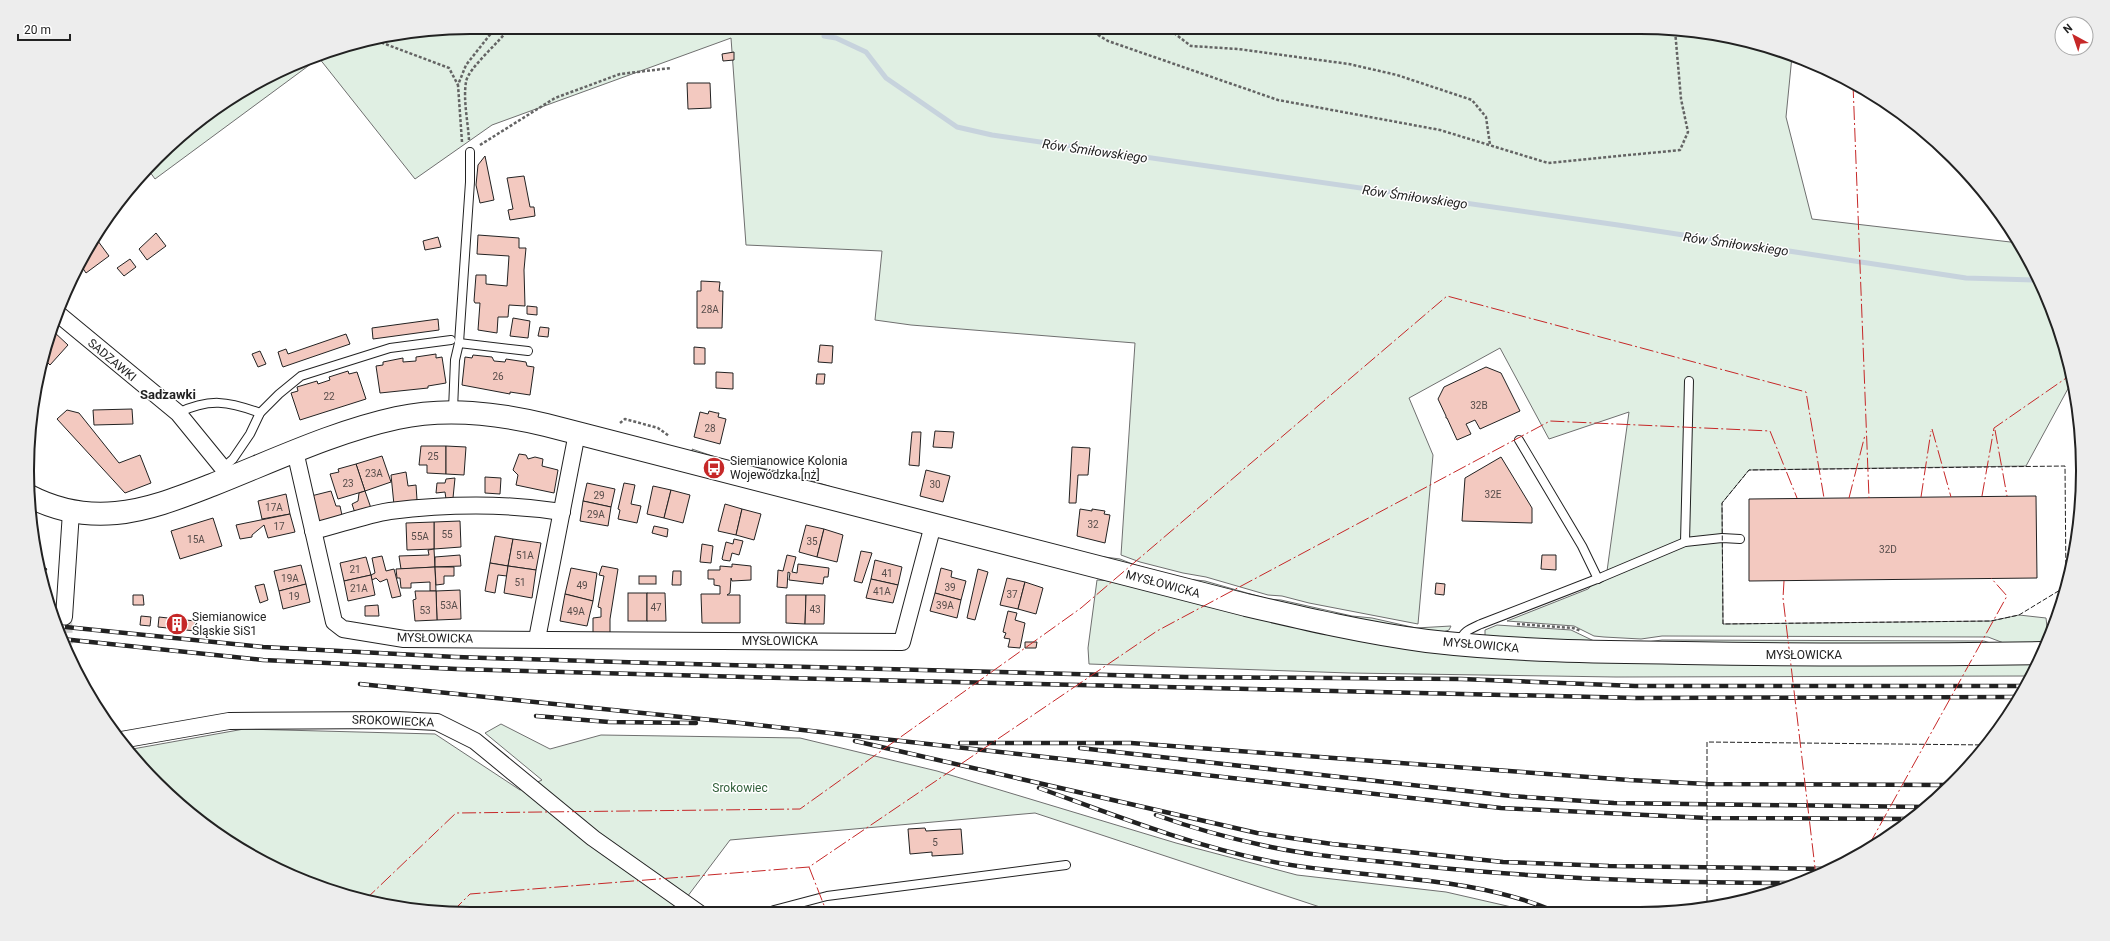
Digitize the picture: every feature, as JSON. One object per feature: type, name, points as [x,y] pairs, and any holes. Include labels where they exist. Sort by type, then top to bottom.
[{"type":"street","name":"SADZAWKI","points":[[62,317],[178,413],[227,473]]},
{"type":"street","name":"MYSŁOWICKA","points":[[35,499],[44,504],[70,512],[94,514],[116,513],[142,509],[227,473],[354,430],[397,418],[453,412],[500,416],[577,433],[1293,616],[1370,632],[1459,644],[1514,648],[1624,652],[1795,655],[2036,653]]},
{"type":"street","points":[[537,639],[577,433]]},
{"type":"street","name":"MYSŁOWICKA","points":[[295,451],[334,622],[343,629],[404,638],[902,642],[933,525]]},
{"type":"street","points":[[313,531],[390,512],[486,505],[519,506],[562,512]]},
{"type":"street","points":[[64,617],[70,512]]},
{"type":"street","name":"SROKOWIECKA","points":[[126,739],[229,721],[397,720],[437,722],[476,741],[593,838],[691,907]]},
{"type":"lane","points":[[453,412],[455,360],[459,343],[470,152]]},
{"type":"lane","points":[[227,473],[233,459],[260,413],[279,394],[301,376],[386,349],[451,340]]},
{"type":"lane","points":[[459,343],[528,351]]},
{"type":"lane","points":[[1685,542],[1689,381]]},
{"type":"lane","points":[[178,413],[193,406],[222,402],[236,404],[260,413]]},
{"type":"lane","points":[[1519,440],[1582,546],[1598,579]]},
{"type":"lane","points":[[1459,644],[1462,635],[1481,624],[1598,579],[1685,542],[1722,538],[1740,539]]},
{"type":"lane","points":[[785,907],[827,896],[1066,864]]},
{"type":"path","points":[[470,152],[466,81],[471,72],[505,34]]},
{"type":"path","points":[[1096,34],[1108,41],[1278,100],[1440,130],[1548,163],[1680,150],[1688,132],[1681,99],[1676,36]]},
{"type":"path","points":[[1175,34],[1191,46],[1254,50],[1349,64],[1397,75],[1472,100],[1486,117],[1490,145]]},
{"type":"path","points":[[382,43],[448,68],[458,85]]},
{"type":"path","points":[[470,152],[491,137],[555,98],[620,74],[671,68]]},
{"type":"path","points":[[618,425],[625,419],[658,428],[673,440]]},
{"type":"path","points":[[1510,624],[1573,628],[1586,634]]},
{"type":"green space","points":[[470,34],[1640,34],[1696,38],[1725,42],[1752,49],[1791,61],[1786,117],[1812,219],[2011,242],[2031,277],[2043,303],[2053,330],[2068,388],[2026,466],[1749,470],[1722,503],[1723,624],[1991,621],[2019,615],[2046,618],[2047,627],[2040,644],[2009,645],[1988,637],[1662,636],[1641,639],[1594,636],[1574,626],[1507,621],[1588,589],[1607,571],[1629,412],[1549,439],[1500,348],[1409,398],[1433,455],[1418,624],[1309,603],[1282,596],[1268,595],[1206,577],[1140,562],[1121,555],[1135,343],[911,325],[875,320],[882,251],[746,245],[731,38],[492,125],[415,179],[321,60],[385,42],[442,35]]},
{"type":"green space","points":[[311,64],[155,179],[151,174],[183,142],[205,124],[252,92]]},
{"type":"green space","points":[[692,449],[733,463],[783,472],[832,487],[831,489],[694,454]]},
{"type":"green space","points":[[1097,556],[1120,559],[1135,565],[1186,579],[1205,581],[1268,599],[1281,600],[1352,616],[1372,618],[1416,628],[1451,626],[1449,630],[1443,632],[1355,620],[1268,601]]},
{"type":"green space","points":[[1097,580],[1113,581],[1335,634],[2032,662],[2025,676],[1616,677],[1349,673],[1089,664],[1088,648]]},
{"type":"green space","points":[[1497,625],[1571,630],[1594,641],[1984,641],[1997,645],[1659,645],[1485,636],[1485,630]]},
{"type":"green space","name":"Srokowiec","points":[[501,724],[550,749],[601,735],[800,738],[937,771],[1176,843],[1297,875],[1446,892],[1512,907],[1320,907],[1035,813],[730,840],[680,907],[470,907],[414,903],[385,899],[330,884],[303,874],[252,849],[205,817],[183,799],[162,779],[134,749],[244,729],[435,734],[520,790],[542,780],[485,733]]},
{"type":"building","points":[[734,52],[734,60],[723,61],[722,54]]},
{"type":"building","points":[[687,83],[710,83],[711,108],[688,109]]},
{"type":"building","points":[[485,156],[494,200],[480,203],[476,185],[478,165]]},
{"type":"building","points":[[524,176],[530,207],[534,207],[535,216],[510,220],[508,210],[513,209],[507,178]]},
{"type":"building","points":[[156,233],[166,246],[147,260],[139,249]]},
{"type":"building","points":[[478,235],[519,238],[519,248],[526,248],[524,270],[525,306],[509,305],[508,317],[498,317],[497,333],[478,330],[480,303],[475,303],[474,301],[476,275],[486,275],[486,284],[507,286],[509,256],[477,254]]},
{"type":"building","points":[[438,237],[441,247],[425,250],[423,241]]},
{"type":"building","points":[[99,242],[109,256],[86,273],[83,269]]},
{"type":"building","points":[[130,259],[136,267],[124,276],[117,268]]},
{"type":"building","points":[[701,281],[720,282],[719,291],[723,291],[722,328],[697,328],[697,291],[701,291]]},
{"type":"building","points":[[527,306],[537,307],[537,315],[527,314]]},
{"type":"building","points":[[513,318],[530,321],[528,338],[510,336]]},
{"type":"building","points":[[438,319],[439,330],[373,339],[372,328]]},
{"type":"building","points":[[540,327],[549,328],[548,337],[538,336]]},
{"type":"building","points":[[56,334],[68,345],[50,365],[48,363]]},
{"type":"building","points":[[346,334],[350,344],[283,367],[278,352],[286,349],[288,354]]},
{"type":"building","points":[[820,345],[833,346],[832,363],[818,362]]},
{"type":"building","points":[[694,347],[705,348],[705,364],[694,364]]},
{"type":"building","points":[[260,351],[266,364],[258,367],[252,354]]},
{"type":"building","points":[[436,354],[436,358],[442,357],[446,383],[428,386],[428,388],[380,393],[376,366],[383,365],[383,362],[403,358],[403,362],[416,361],[416,357]]},
{"type":"building","points":[[473,355],[492,357],[494,361],[505,362],[506,359],[526,362],[527,366],[534,367],[530,395],[510,392],[510,394],[462,385],[465,357],[472,358]]},
{"type":"building","points":[[1486,367],[1501,373],[1520,411],[1480,429],[1475,420],[1466,424],[1471,434],[1457,440],[1438,399],[1444,387]]},
{"type":"building","points":[[348,371],[349,374],[357,372],[366,399],[300,420],[291,393],[298,391],[297,387],[317,381],[318,384],[330,380],[329,377]]},
{"type":"building","points":[[716,372],[733,373],[733,389],[716,388]]},
{"type":"building","points":[[817,374],[825,374],[824,384],[816,384]]},
{"type":"building","points":[[132,409],[133,424],[94,425],[93,410]]},
{"type":"building","points":[[67,410],[79,413],[119,463],[140,455],[151,483],[125,493],[57,419]]},
{"type":"building","points":[[709,411],[719,413],[718,417],[726,419],[720,444],[694,437],[700,412],[708,414]]},
{"type":"building","points":[[935,431],[954,432],[952,448],[933,447]]},
{"type":"building","points":[[912,432],[921,432],[919,466],[909,465]]},
{"type":"building","points":[[421,446],[446,446],[446,474],[427,473],[427,465],[419,465]]},
{"type":"building","points":[[446,446],[466,447],[464,475],[446,474]]},
{"type":"building","points":[[1072,447],[1090,448],[1088,475],[1078,475],[1076,503],[1069,503]]},
{"type":"building","points":[[519,454],[526,455],[528,459],[535,457],[543,459],[542,466],[558,470],[554,493],[516,485],[518,475],[513,470]]},
{"type":"building","points":[[382,456],[391,482],[365,491],[356,464]]},
{"type":"building","points":[[1501,457],[1532,508],[1532,523],[1462,521],[1465,478]]},
{"type":"building","points":[[356,464],[365,491],[338,499],[330,474],[339,472],[338,469]]},
{"type":"building","points":[[926,470],[950,476],[943,502],[920,496]]},
{"type":"building","points":[[406,472],[408,486],[416,485],[417,500],[394,505],[391,475]]},
{"type":"building","points":[[485,477],[501,478],[500,494],[485,493]]},
{"type":"building","points":[[455,478],[453,498],[446,499],[445,492],[436,493],[437,483],[445,483],[446,479]]},
{"type":"building","points":[[587,483],[615,489],[611,507],[583,501]]},
{"type":"building","points":[[624,483],[635,485],[631,504],[641,506],[637,523],[618,519],[620,510],[618,509]]},
{"type":"building","points":[[653,486],[671,490],[664,518],[647,514]]},
{"type":"building","points":[[671,490],[690,495],[683,523],[664,518]]},
{"type":"building","points":[[331,491],[336,506],[340,506],[343,520],[317,523],[311,496]]},
{"type":"building","points":[[365,491],[372,511],[356,516],[352,504],[358,501],[359,493]]},
{"type":"building","points":[[286,494],[290,514],[262,519],[258,501]]},
{"type":"building","points":[[2036,496],[2037,578],[1749,581],[1749,499]]},
{"type":"building","points":[[583,501],[611,507],[608,526],[580,521]]},
{"type":"building","points":[[725,504],[742,509],[736,535],[718,531]]},
{"type":"building","points":[[742,509],[761,514],[754,540],[736,535]]},
{"type":"building","points":[[1080,509],[1105,511],[1104,514],[1110,515],[1105,543],[1077,536]]},
{"type":"building","points":[[290,514],[295,532],[268,538],[264,525],[252,535],[252,537],[240,539],[236,525]]},
{"type":"building","points":[[213,518],[222,546],[180,559],[171,531]]},
{"type":"building","points":[[460,521],[461,547],[434,549],[434,522]]},
{"type":"building","points":[[434,522],[434,549],[407,550],[406,523]]},
{"type":"building","points":[[806,525],[824,529],[817,557],[799,552]]},
{"type":"building","points":[[654,526],[668,529],[667,537],[652,533]]},
{"type":"building","points":[[824,529],[843,535],[837,562],[817,557]]},
{"type":"building","points":[[495,536],[513,539],[508,566],[490,563]]},
{"type":"building","points":[[513,539],[541,543],[536,570],[508,566]]},
{"type":"building","points":[[734,539],[743,541],[739,555],[732,553],[730,561],[723,560],[726,542],[733,544]]},
{"type":"building","points":[[702,544],[713,546],[711,563],[700,562]]},
{"type":"building","points":[[434,549],[435,567],[401,569],[399,556],[429,555],[428,550]]},
{"type":"building","points":[[861,551],[872,553],[862,583],[854,581]]},
{"type":"building","points":[[460,555],[461,566],[435,567],[435,557]]},
{"type":"building","points":[[787,555],[796,557],[792,572],[797,573],[798,564],[829,568],[828,577],[824,577],[823,584],[789,580],[790,573],[788,572],[787,588],[777,587],[778,570],[783,571]]},
{"type":"building","points":[[1542,555],[1556,555],[1556,570],[1541,569]]},
{"type":"building","points":[[382,556],[386,571],[394,569],[401,596],[392,598],[387,579],[380,582],[376,578],[372,580],[371,575],[375,573],[372,558]]},
{"type":"building","points":[[366,557],[371,575],[344,581],[340,563]]},
{"type":"building","points":[[875,560],[902,567],[898,585],[871,579]]},
{"type":"building","points":[[490,563],[508,566],[507,576],[498,575],[495,593],[485,591]]},
{"type":"building","points":[[732,564],[751,566],[751,580],[732,581],[731,578],[730,593],[727,595],[740,595],[740,623],[702,623],[701,594],[720,594],[720,586],[714,585],[714,579],[708,579],[708,570],[720,570],[720,566],[732,567]]},
{"type":"building","points":[[301,565],[306,584],[279,591],[274,571]]},
{"type":"building","points":[[508,566],[536,570],[532,598],[504,593]]},
{"type":"building","points":[[602,566],[618,569],[610,619],[610,633],[593,633],[593,618],[601,617],[601,608],[598,607],[604,576],[599,575]]},
{"type":"building","points":[[435,567],[436,591],[430,591],[430,582],[411,583],[411,588],[401,588],[400,578],[397,578],[396,569]]},
{"type":"building","points":[[435,567],[454,567],[454,576],[444,576],[444,584],[436,585]]},
{"type":"building","points":[[571,568],[597,573],[593,601],[565,594]]},
{"type":"building","points":[[941,568],[952,571],[951,577],[966,581],[961,600],[935,593]]},
{"type":"building","points":[[978,569],[988,572],[975,620],[967,618]]},
{"type":"building","points":[[673,571],[681,571],[681,585],[672,585]]},
{"type":"building","points":[[371,575],[375,595],[348,601],[344,581]]},
{"type":"building","points":[[639,576],[656,576],[656,584],[639,584]]},
{"type":"building","points":[[1007,578],[1025,582],[1018,609],[1000,605]]},
{"type":"building","points":[[871,579],[898,585],[893,603],[866,598]]},
{"type":"building","points":[[1025,582],[1043,588],[1036,614],[1018,609]]},
{"type":"building","points":[[1436,583],[1445,584],[1444,595],[1435,594]]},
{"type":"building","points":[[264,584],[268,600],[260,603],[255,586]]},
{"type":"building","points":[[306,584],[310,602],[283,609],[279,591]]},
{"type":"building","points":[[460,590],[461,619],[437,620],[436,591]]},
{"type":"building","points":[[415,591],[436,591],[437,620],[415,621],[413,600],[416,599]]},
{"type":"building","points":[[628,593],[647,593],[647,621],[628,621]]},
{"type":"building","points":[[647,593],[665,593],[666,621],[647,621]]},
{"type":"building","points":[[935,593],[961,600],[957,618],[930,611]]},
{"type":"building","points":[[565,594],[593,601],[587,626],[560,621]]},
{"type":"building","points":[[133,595],[143,595],[144,605],[133,605]]},
{"type":"building","points":[[786,595],[806,595],[805,624],[786,623]]},
{"type":"building","points":[[806,595],[825,595],[824,624],[805,624]]},
{"type":"building","points":[[378,605],[379,616],[365,616],[365,606]]},
{"type":"building","points":[[1008,611],[1017,613],[1015,620],[1025,623],[1020,648],[1008,647],[1010,639],[1004,638],[1006,633],[1003,632]]},
{"type":"building","points":[[141,616],[151,617],[150,626],[140,625]]},
{"type":"building","name":"Siemianowice Śląskie SiS1","points":[[159,617],[195,621],[195,631],[158,627]]},
{"type":"building","points":[[1025,642],[1037,642],[1036,648],[1025,648]]},
{"type":"building","points":[[925,828],[926,831],[961,829],[963,854],[932,856],[932,852],[910,854],[908,829]]},
{"type":"waterway","name":"Rów Śmiłowskiego","points":[[824,36],[836,38],[866,52],[886,78],[957,127],[992,135],[1618,225],[1966,278],[2032,280]]},
{"type":"tunnel","points":[[64,617],[65,631]]},
{"type":"railway","points":[[63,627],[263,647],[456,657],[653,663],[1186,677],[1461,679],[1635,686],[2020,686]]},
{"type":"railway","points":[[68,640],[263,660],[457,669],[1636,698],[2013,697]]},
{"type":"railway","points":[[360,684],[740,723],[1501,808],[1707,818],[1902,819]]},
{"type":"railway","points":[[536,716],[609,722],[696,723]]},
{"type":"railway","points":[[855,741],[1257,833],[1332,844],[1503,862],[1609,866],[1818,869]]},
{"type":"railway","points":[[960,743],[1131,743],[1629,780],[1707,784],[1942,785]]},
{"type":"railway","points":[[1080,748],[1511,796],[1614,803],[1917,807]]},
{"type":"railway","points":[[1039,788],[1152,829],[1210,847],[1269,861],[1305,867],[1449,883],[1485,890],[1520,899],[1543,907]]},
{"type":"railway","points":[[1156,815],[1238,840],[1285,850],[1324,856],[1468,870],[1563,877],[1657,881],[1783,883]]},
{"type":"fence","points":[[2059,591],[2019,615],[1991,621],[1723,624],[1722,503],[1749,470],[2065,466],[2066,564]]},
{"type":"fence","points":[[1707,901],[1707,742],[1979,745]]},
{"type":"power","points":[[1853,90],[1869,498]]},
{"type":"power","points":[[370,895],[456,813],[800,809],[1081,608],[1447,296],[1806,392],[1824,498]]},
{"type":"power","points":[[1982,496],[1994,428],[2066,378]]},
{"type":"power","points":[[457,907],[470,894],[809,867],[1157,631],[1550,421],[1770,431],[1797,498]]},
{"type":"power","points":[[1932,429],[1951,497]]},
{"type":"power","points":[[1995,430],[2007,496]]},
{"type":"power","points":[[1921,497],[1931,431]]},
{"type":"power","points":[[1849,498],[1865,435]]},
{"type":"power","points":[[1872,840],[2007,596],[1991,578]]},
{"type":"power","points":[[1784,581],[1783,598],[1815,870]]},
{"type":"power","points":[[809,867],[825,907]]},
{"type":"place","name":"Siemianowice Kolonia Wojewódzka [nż]","points":[[714,468]]},
{"type":"place","name":"Siemianowice Śląskie SiS1","points":[[177,624]]},
{"type":"district","name":"Sadzawki","points":[[168,394]]}]
